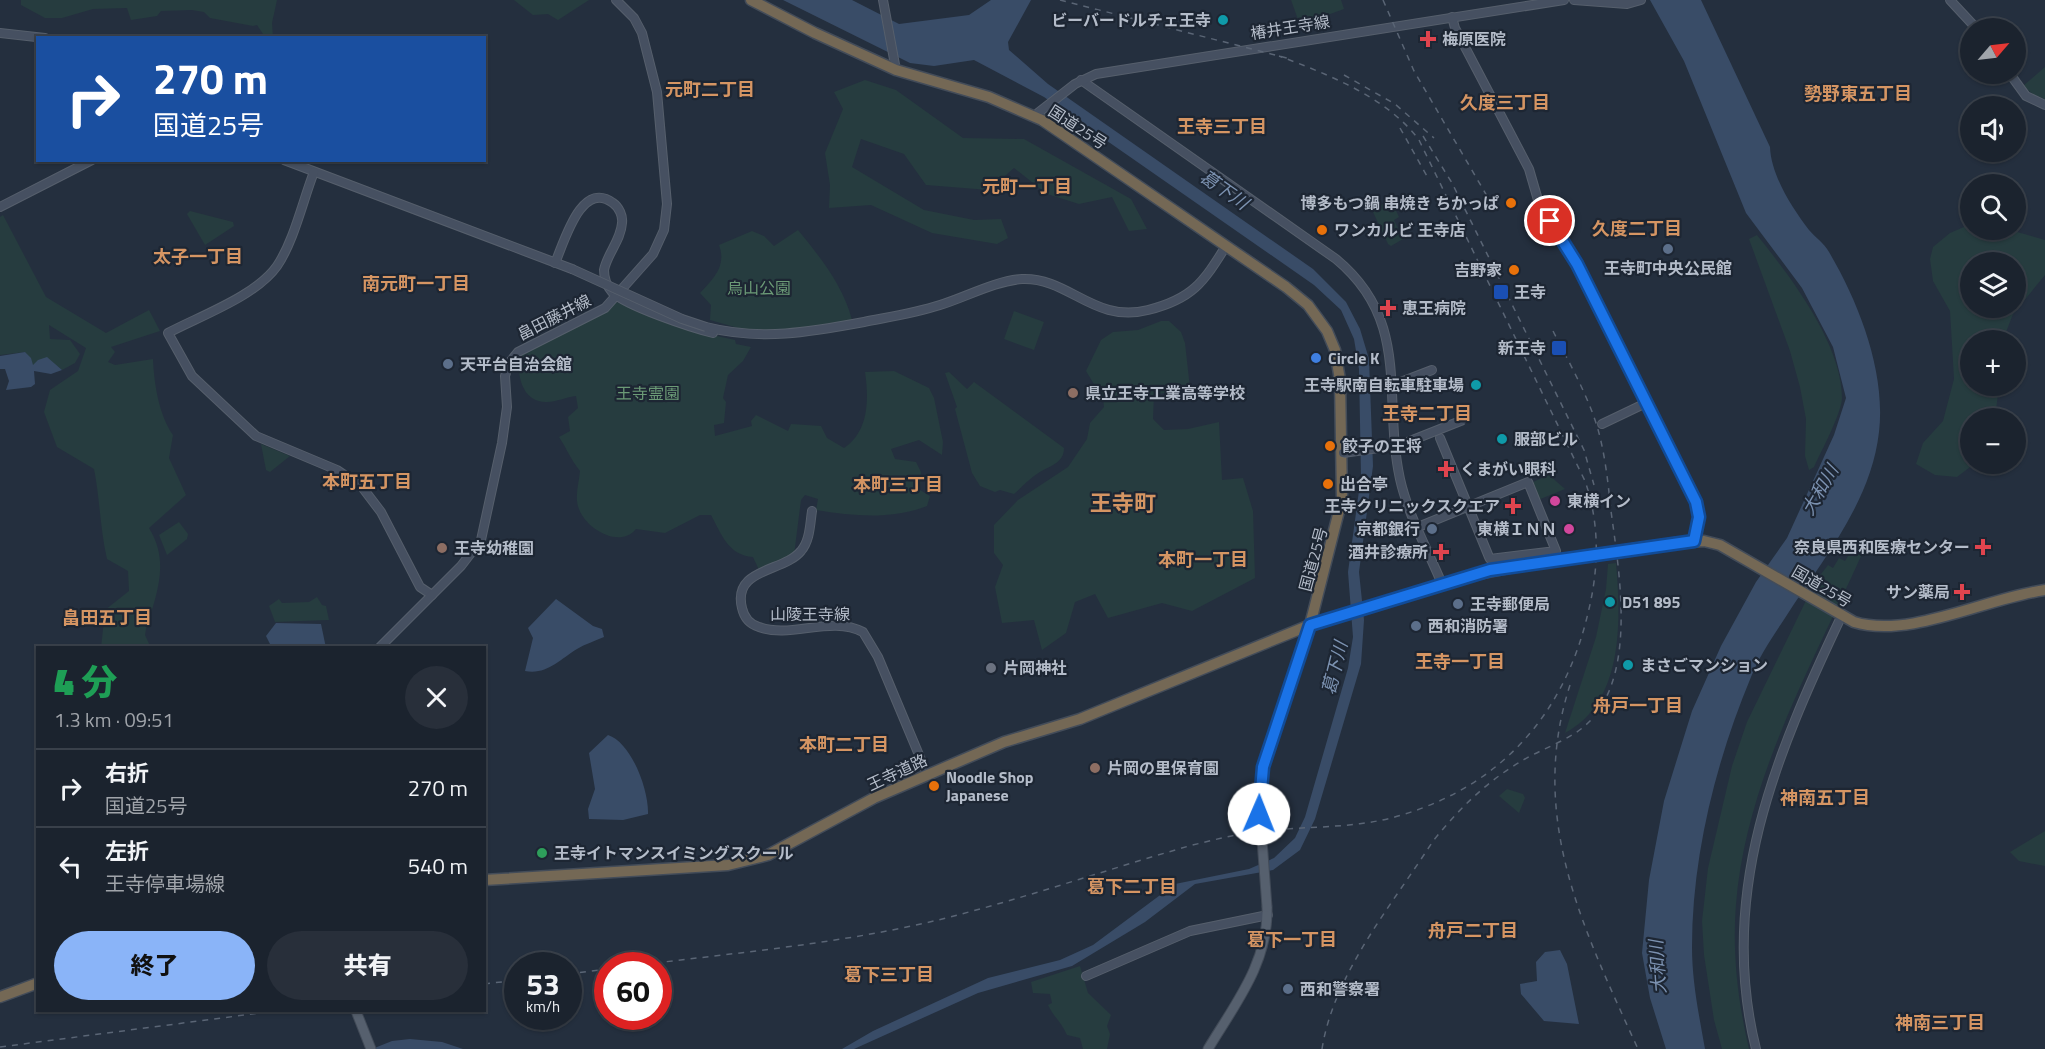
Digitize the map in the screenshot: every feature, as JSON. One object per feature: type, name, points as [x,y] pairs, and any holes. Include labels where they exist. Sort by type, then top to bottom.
[{"type":"highway","name":"国道25号","points":[[751,0],[814,33],[896,70],[1038,113],[1298,296],[1315,312],[1327,331],[1340,371],[1343,453],[1339,519],[1310,625]]},
{"type":"highway","name":"国道25号","points":[[1310,625],[1490,570],[1694,541],[1720,545],[1842,615],[1866,626],[1902,625],[1936,618],[2018,594],[2045,590]]},
{"type":"highway","name":"王寺道路","points":[[486,880],[728,865],[753,860],[786,847],[866,802],[927,774],[1010,740],[1080,719],[1125,702],[1310,625]]},
{"type":"highway","points":[[0,997],[36,984]]},
{"type":"main road","points":[[1208,1049],[1256,969],[1265,940],[1267,911],[1259,800],[1263,767],[1310,625]]},
{"type":"main road","points":[[356,1012],[371,1049]]},
{"type":"street","name":"畠田藤井線","points":[[381,646],[466,560],[481,540],[502,443],[507,407],[505,376],[509,363],[518,352],[605,308],[657,248],[665,226],[667,204],[659,105],[646,46],[636,22],[616,0]]},
{"type":"street","points":[[884,0],[896,70]]},
{"type":"street","name":"椿井王寺線","points":[[1038,113],[1081,80],[1096,74],[1564,0]]},
{"type":"street","points":[[1574,0],[1631,3],[1641,0]]},
{"type":"street","points":[[1950,0],[1967,18]]},
{"type":"street","points":[[1452,17],[1455,28],[1529,168],[1538,200],[1577,264],[1698,506],[1694,541]]},
{"type":"street","points":[[0,33],[36,37]]},
{"type":"street","points":[[1081,80],[1349,270],[1365,290],[1384,325],[1390,354],[1400,478],[1442,585]]},
{"type":"street","points":[[2017,84],[2026,96],[2045,105]]},
{"type":"street","points":[[0,207],[88,162]]},
{"type":"street","points":[[289,162],[572,269],[677,317],[734,333],[771,336],[804,333],[927,309],[1004,282],[1024,279],[1054,285],[1105,310],[1140,312],[1193,291],[1207,277],[1226,246]]},
{"type":"street","points":[[314,172],[282,256],[272,272],[256,286],[168,333],[195,380],[256,436],[337,470],[362,487],[381,512],[420,587],[432,595]]},
{"type":"street","points":[[555,263],[578,210],[583,204],[596,198],[615,204],[622,217],[621,228],[605,264],[604,278],[620,292],[692,328],[722,335],[734,333]]},
{"type":"street","points":[[1393,385],[1432,370]]},
{"type":"street","points":[[1602,424],[1646,403]]},
{"type":"street","points":[[1343,453],[1400,445],[1463,420]]},
{"type":"street","points":[[1418,527],[1469,506],[1528,482],[1556,551],[1492,560],[1469,506],[1440,438]]},
{"type":"street","name":"山陵王寺線","points":[[812,511],[807,542],[800,552],[790,560],[762,570],[743,587],[740,596],[744,614],[751,623],[764,629],[843,626],[863,632],[882,666],[927,774]]},
{"type":"street","points":[[1756,1049],[1744,978],[1742,934],[1749,874],[1769,790],[1779,762],[1806,692],[1842,615]]},
{"type":"street","points":[[1086,976],[1190,931],[1267,911]]},
{"type":"green space","points":[[21,0],[277,0],[272,23],[273,36],[264,36],[257,25],[210,18],[204,12],[192,10],[161,11],[157,16],[131,20],[127,8],[93,9],[62,18],[45,18],[21,5]]},
{"type":"green space","points":[[514,0],[589,0],[558,20],[548,14],[533,15]]},
{"type":"green space","points":[[1291,0],[1341,0],[1344,9],[1300,25]]},
{"type":"green space","points":[[2045,67],[2045,99],[2034,95],[2023,86]]},
{"type":"green space","points":[[865,80],[896,90],[963,138],[1024,139],[1131,199],[1147,229],[1129,231],[1112,197],[1079,204],[1047,194],[1014,168],[989,190],[926,185],[904,154],[861,139],[852,167],[924,210],[974,220],[1001,219],[1008,238],[997,244],[932,233],[871,205],[829,208],[830,185],[825,153],[843,109],[834,92]]},
{"type":"green space","points":[[1391,200],[1399,217],[1394,220],[1403,239],[1391,246],[1373,212],[1375,208]]},
{"type":"green space","points":[[190,211],[233,222],[234,226],[205,245],[187,214]]},
{"type":"green space","points":[[3,215],[46,297],[106,333],[149,310],[160,331],[111,347],[115,352],[108,362],[115,365],[153,359],[158,399],[173,435],[169,458],[186,495],[149,528],[159,553],[160,565],[160,578],[145,635],[150,646],[101,646],[105,610],[129,591],[128,571],[107,559],[94,469],[57,447],[44,412],[50,390],[78,371],[86,348],[49,325],[50,339],[70,340],[80,354],[75,363],[62,370],[47,358],[33,366],[25,352],[0,355],[0,217]]},
{"type":"green space","points":[[1960,229],[1960,240],[2026,240],[2026,235],[2045,240],[2045,275],[2026,298],[2026,252],[1960,252],[1960,318],[2011,318],[2007,330],[1960,330],[1960,396],[1998,396],[1996,408],[1960,408],[1961,474],[1957,477],[1935,475],[1916,464],[1923,443],[1943,421],[1954,379],[1950,311],[1933,281],[1930,259],[1933,247],[1950,233]]},
{"type":"green space","name":"烏山公園","points":[[798,230],[837,283],[852,320],[798,329],[752,332],[710,320],[711,305],[700,293],[720,266],[719,245],[752,231],[764,236],[774,246]]},
{"type":"green space","points":[[1757,235],[1812,312],[1824,334],[1840,377],[1842,398],[1839,413],[1814,467],[1809,470],[1805,456],[1806,419],[1800,387],[1790,351],[1749,239]]},
{"type":"green space","name":"王寺霊園","points":[[616,302],[681,328],[735,340],[736,344],[751,347],[743,361],[728,375],[723,398],[726,402],[724,423],[714,425],[715,436],[752,426],[751,421],[756,415],[788,431],[791,424],[821,426],[827,438],[844,448],[852,441],[863,424],[867,403],[865,372],[894,371],[929,388],[934,398],[943,442],[942,455],[919,440],[891,449],[895,459],[916,462],[921,472],[920,490],[930,496],[927,506],[886,515],[845,514],[816,510],[818,499],[805,495],[801,500],[794,555],[759,570],[753,557],[737,552],[727,543],[711,515],[700,515],[665,533],[636,529],[629,535],[613,537],[596,529],[579,509],[577,495],[580,471],[559,437],[570,431],[568,417],[578,408],[576,396],[547,402],[532,398],[523,388],[519,373],[519,358],[542,342],[593,319]]},
{"type":"green space","points":[[1014,311],[1044,322],[1034,350],[1004,339]]},
{"type":"green space","points":[[1161,321],[1169,321],[1181,332],[1185,343],[1190,388],[1154,395],[1153,419],[1164,430],[1188,429],[1219,422],[1222,480],[1243,478],[1253,511],[1255,578],[1192,611],[1162,603],[1108,618],[1095,594],[1075,602],[1066,633],[1042,650],[1034,620],[1002,623],[995,587],[1003,565],[994,553],[994,525],[1018,500],[1068,467],[1087,439],[1090,423],[1104,407],[1103,399],[1086,371],[1101,340],[1113,332],[1138,330]]},
{"type":"green space","points":[[949,372],[967,389],[974,382],[1064,448],[1061,458],[1034,476],[1014,494],[1000,490],[995,492],[980,486],[972,473],[955,409],[957,407],[945,373]]},
{"type":"green space","points":[[261,444],[290,456],[270,472],[266,470]]},
{"type":"green space","points":[[1549,475],[1565,489],[1538,500],[1533,482]]},
{"type":"green space","points":[[179,522],[188,534],[187,539],[167,555],[159,535]]},
{"type":"green space","points":[[1853,548],[1862,554],[1784,724],[1753,813],[1742,858],[1735,922],[1737,977],[1749,1049],[1722,1049],[1714,1020],[1704,955],[1702,921],[1708,868],[1732,766],[1747,722],[1815,582],[1828,565],[1833,568],[1839,558],[1845,561]]},
{"type":"green space","points":[[1616,563],[1618,634],[1608,681],[1599,702],[1584,719],[1565,733],[1596,637],[1606,589],[1608,564]]},
{"type":"green space","points":[[317,597],[322,605],[326,606],[329,620],[275,622],[269,606],[279,599],[282,603],[309,602]]},
{"type":"green space","points":[[1507,789],[1523,794],[1525,798],[1519,813],[1499,796]]},
{"type":"green space","points":[[2045,831],[2045,866],[2019,861],[2010,852]]},
{"type":"green space","points":[[1080,966],[1088,993],[1111,1015],[1107,1026],[1110,1034],[1107,1049],[1083,1049],[1080,1038],[1067,1035],[1050,1009],[1048,1005],[1052,1003],[1050,994],[1033,993],[1031,982]]},
{"type":"water","points":[[783,0],[852,0],[899,24],[969,15],[991,0],[1031,0],[1008,42],[1009,50],[1048,84],[1313,269],[1346,302],[1360,329],[1369,359],[1373,466],[1359,572],[1364,620],[1361,664],[1315,819],[1300,850],[1273,870],[1195,884],[1145,922],[1072,966],[978,993],[854,1049],[842,1049],[873,1031],[988,978],[1060,960],[1093,945],[1175,884],[1249,869],[1274,858],[1295,838],[1305,817],[1348,668],[1353,637],[1348,572],[1361,476],[1359,369],[1354,339],[1341,310],[1314,285],[1044,97],[974,60],[934,66],[910,63]]},
{"type":"water","name":"大和川","points":[[1650,0],[1701,0],[1770,147],[1778,180],[1796,212],[1827,249],[1850,293],[1868,339],[1874,362],[1880,409],[1879,432],[1866,483],[1843,530],[1758,662],[1738,709],[1717,775],[1701,844],[1693,913],[1693,973],[1705,1049],[1666,1049],[1650,998],[1642,953],[1649,880],[1664,801],[1692,711],[1721,646],[1756,582],[1787,538],[1834,435],[1846,398],[1833,347],[1802,288],[1746,213],[1684,61]]},
{"type":"water","points":[[25,352],[31,358],[33,365],[38,360],[47,357],[62,370],[51,374],[34,371],[35,384],[31,387],[6,390],[9,381],[5,369],[0,369],[0,356]]},
{"type":"water","points":[[556,599],[593,626],[602,629],[604,637],[580,647],[546,669],[525,671],[533,638],[528,628]]},
{"type":"water","points":[[276,623],[321,624],[326,646],[271,646],[266,636]]},
{"type":"water","points":[[608,735],[625,747],[631,757],[646,793],[648,814],[623,820],[589,819],[588,809],[595,789],[589,753]]},
{"type":"water","points":[[1560,950],[1567,964],[1579,1024],[1544,1021],[1521,994],[1520,984],[1537,981],[1536,962],[1545,952]]},
{"type":"water","points":[[410,1039],[442,1042],[463,1049],[372,1049],[392,1041]]},
{"type":"railway","points":[[1060,0],[1287,58]]},
{"type":"railway","points":[[1383,0],[1414,71],[1494,208]]},
{"type":"railway","points":[[672,961],[786,947],[938,920],[1220,838],[1262,831],[1356,824],[1389,819],[1440,801],[1472,783],[1500,763],[1525,739],[1546,712],[1564,682],[1578,649],[1592,596],[1596,563],[1595,530],[1585,481],[1419,140],[1406,125],[1373,99],[1336,79],[1279,56]]},
{"type":"railway","points":[[1344,75],[1395,104],[1434,138]]},
{"type":"railway","points":[[1400,128],[1428,178]]},
{"type":"railway","points":[[1423,136],[1452,183],[1584,450],[1594,485]]},
{"type":"railway","points":[[1322,1049],[1339,993],[1352,967],[1383,915],[1433,841],[1452,818],[1496,778],[1520,762],[1583,728],[1605,700],[1614,676],[1619,649],[1620,591],[1604,457],[1597,426],[1587,400],[1551,327]]},
{"type":"railway","points":[[1570,685],[1558,734],[1555,781],[1558,827],[1581,917],[1638,1049]]},
{"type":"railway","points":[[582,972],[594,971]]},
{"type":"railway","points":[[486,984],[504,982]]},
{"type":"railway","points":[[0,1047],[267,1012]]},
{"type":"place","name":"ビーバードルチェ王寺","points":[[1223,20]]},
{"type":"place","name":"梅原医院","points":[[1428,39]]},
{"type":"place","name":"博多もつ鍋 串焼き ちかっぱ","points":[[1511,203]]},
{"type":"place","name":"ワンカルビ 王寺店","points":[[1322,230]]},
{"type":"place","name":"王寺町中央公民館","points":[[1668,249]]},
{"type":"place","name":"吉野家","points":[[1514,270]]},
{"type":"place","name":"王寺","points":[[1501,292]]},
{"type":"place","name":"恵王病院","points":[[1388,308]]},
{"type":"place","name":"新王寺","points":[[1559,348]]},
{"type":"place","name":"Circle K","points":[[1316,358]]},
{"type":"place","name":"天平台自治会館","points":[[448,364]]},
{"type":"place","name":"王寺駅南自転車駐車場","points":[[1476,385]]},
{"type":"place","name":"県立王寺工業高等学校","points":[[1073,393]]},
{"type":"place","name":"服部ビル","points":[[1502,439]]},
{"type":"place","name":"餃子の王将","points":[[1330,446]]},
{"type":"place","name":"くまがい眼科","points":[[1446,469]]},
{"type":"place","name":"出合亭","points":[[1328,484]]},
{"type":"place","name":"東横イン","points":[[1555,501]]},
{"type":"place","name":"王寺クリニックスクエア","points":[[1513,506]]},
{"type":"place","name":"京都銀行","points":[[1432,529]]},
{"type":"place","name":"東横ＩＮＮ","points":[[1569,529]]},
{"type":"place","name":"奈良県西和医療センター","points":[[1983,547]]},
{"type":"place","name":"王寺幼稚園","points":[[442,548]]},
{"type":"place","name":"酒井診療所","points":[[1441,552]]},
{"type":"place","name":"サン薬局","points":[[1962,592]]},
{"type":"place","name":"D51 895","points":[[1610,602]]},
{"type":"place","name":"王寺郵便局","points":[[1458,604]]},
{"type":"place","name":"西和消防署","points":[[1416,626]]},
{"type":"place","name":"まさごマンション","points":[[1628,665]]},
{"type":"place","name":"片岡神社","points":[[991,668]]},
{"type":"place","name":"片岡の里保育園","points":[[1095,768]]},
{"type":"place","name":"Noodle Shop Japanese","points":[[934,786]]},
{"type":"place","name":"王寺イトマンスイミングスクール","points":[[542,853]]},
{"type":"place","name":"西和警察署","points":[[1288,989]]},
{"type":"district","name":"元町二丁目","points":[[710,90]]},
{"type":"district","name":"勢野東五丁目","points":[[1858,94]]},
{"type":"district","name":"久度三丁目","points":[[1505,103]]},
{"type":"district","name":"王寺三丁目","points":[[1222,127]]},
{"type":"district","name":"元町一丁目","points":[[1027,187]]},
{"type":"district","name":"久度二丁目","points":[[1637,229]]},
{"type":"district","name":"太子一丁目","points":[[198,257]]},
{"type":"district","name":"南元町一丁目","points":[[416,284]]},
{"type":"district","name":"王寺二丁目","points":[[1427,414]]},
{"type":"district","name":"本町五丁目","points":[[367,482]]},
{"type":"district","name":"本町三丁目","points":[[898,485]]},
{"type":"district","name":"王寺町","points":[[1123,503]]},
{"type":"district","name":"本町一丁目","points":[[1203,560]]},
{"type":"district","name":"畠田五丁目","points":[[107,618]]},
{"type":"district","name":"王寺一丁目","points":[[1460,662]]},
{"type":"district","name":"舟戸一丁目","points":[[1638,706]]},
{"type":"district","name":"本町二丁目","points":[[844,745]]},
{"type":"district","name":"神南五丁目","points":[[1825,798]]},
{"type":"district","name":"葛下二丁目","points":[[1132,887]]},
{"type":"district","name":"舟戸二丁目","points":[[1473,931]]},
{"type":"district","name":"葛下一丁目","points":[[1292,940]]},
{"type":"district","name":"葛下三丁目","points":[[889,975]]},
{"type":"district","name":"神南三丁目","points":[[1940,1023]]},
{"type":"route","points":[[1259,814],[1260,783],[1269,744],[1310,625],[1490,570],[1694,541],[1699,517],[1698,506],[1577,264],[1550,221]]},
{"type":"water label","name":"葛下川","points":[[1224,190]]},
{"type":"water label","name":"葛下川","points":[[1335,668]]}]
